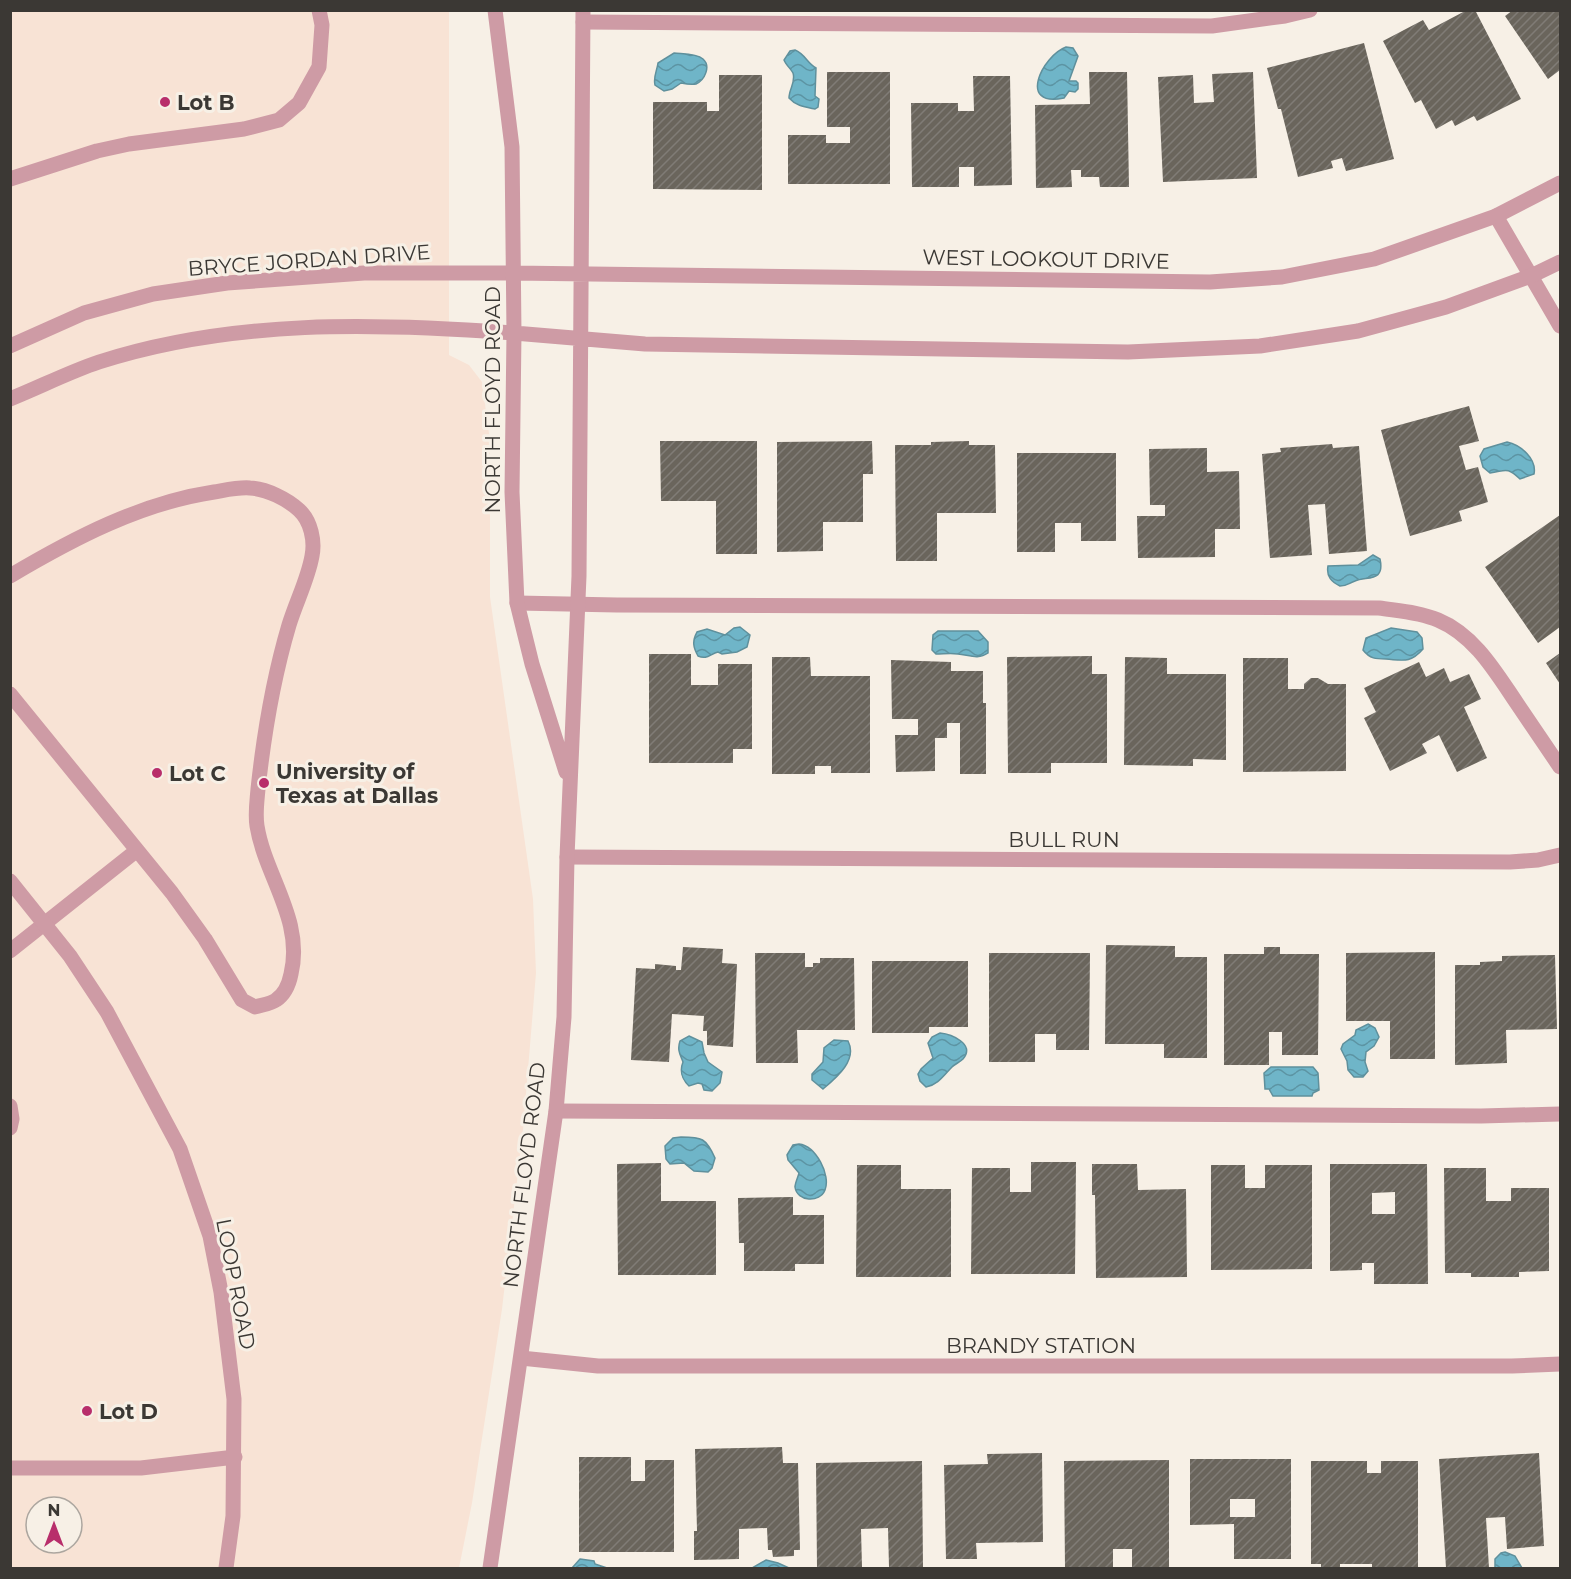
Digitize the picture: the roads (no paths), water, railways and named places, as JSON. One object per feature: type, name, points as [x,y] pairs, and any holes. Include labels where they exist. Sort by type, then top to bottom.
[{"type":"street","points":[[10,178],[97,151],[129,144],[244,129],[279,120],[300,103],[319,67],[322,25],[320,10]]},
{"type":"street","name":"NORTH FLOYD ROAD","points":[[495,10],[512,147],[514,333],[512,492],[517,603],[532,664],[570,783]]},
{"type":"street","points":[[583,16],[1212,26],[1285,16],[1310,10]]},
{"type":"street","name":"NORTH FLOYD ROAD","points":[[490,1569],[556,1111],[564,1017],[567,857],[577,604],[583,16]]},
{"type":"street","name":"WEST LOOKOUT DRIVE","points":[[513,273],[1210,282],[1282,277],[1374,259],[1496,216],[1560,183]]},
{"type":"street","points":[[1496,216],[1560,326]]},
{"type":"street","points":[[10,399],[98,363],[168,344],[236,333],[334,325],[436,327],[645,344],[1128,352],[1260,346],[1358,331],[1446,307],[1531,276],[1560,262]]},
{"type":"street","name":"BRYCE JORDAN DRIVE","points":[[10,346],[84,313],[153,294],[216,284],[364,273],[513,273]]},
{"type":"street","points":[[10,694],[172,893],[205,939],[242,1000],[255,1007],[276,1001],[289,986],[294,964],[293,936],[284,901],[267,861],[256,825],[264,734],[276,676],[289,625],[312,556],[313,533],[301,511],[279,496],[251,488],[185,496],[135,512],[106,525],[15,574]]},
{"type":"street","points":[[517,603],[1379,608],[1412,612],[1450,626],[1481,653],[1560,767]]},
{"type":"street","points":[[10,951],[136,851]]},
{"type":"street","name":"BULL RUN","points":[[567,857],[1510,862],[1538,860],[1560,855]]},
{"type":"street","name":"LOOP ROAD","points":[[10,881],[70,956],[106,1012],[180,1149],[210,1236],[221,1292],[234,1399],[233,1515],[226,1569]]},
{"type":"street","points":[[10,1106],[12,1119],[10,1128]]},
{"type":"street","points":[[556,1111],[1481,1116],[1560,1114]]},
{"type":"street","name":"BRANDY STATION","points":[[521,1358],[598,1366],[1512,1366],[1560,1364]]},
{"type":"street","points":[[10,1468],[141,1468],[235,1457]]},
{"type":"water","points":[[1066,47],[1073,48],[1078,56],[1069,81],[1076,81],[1078,89],[1075,92],[1069,91],[1064,98],[1050,99],[1041,96],[1038,80],[1042,70],[1057,52]]},
{"type":"water","points":[[795,50],[816,68],[815,96],[819,99],[818,107],[815,109],[804,107],[789,98],[794,76],[784,60],[790,51]]},
{"type":"water","points":[[674,53],[700,57],[707,65],[706,73],[696,84],[681,83],[664,91],[655,85],[658,63]]},
{"type":"water","points":[[1507,442],[1518,446],[1527,454],[1533,463],[1534,474],[1520,479],[1509,471],[1490,473],[1483,467],[1480,456],[1484,449]]},
{"type":"water","points":[[1373,555],[1380,559],[1381,566],[1378,575],[1374,577],[1340,586],[1329,576],[1328,566],[1358,565]]},
{"type":"water","points":[[740,627],[750,635],[747,647],[737,652],[722,654],[718,652],[706,657],[698,656],[694,644],[697,632],[707,629],[725,635],[734,628]]},
{"type":"water","points":[[1391,628],[1417,632],[1422,638],[1423,649],[1414,657],[1406,660],[1376,659],[1363,650],[1366,638]]},
{"type":"water","points":[[938,631],[978,631],[988,642],[988,653],[977,657],[936,654],[932,650],[933,635]]},
{"type":"water","points":[[1368,1024],[1375,1028],[1379,1037],[1374,1046],[1366,1052],[1365,1062],[1368,1071],[1363,1077],[1354,1077],[1348,1070],[1347,1061],[1341,1049],[1343,1044],[1355,1035],[1356,1030]]},
{"type":"water","points":[[940,1033],[950,1035],[964,1044],[966,1054],[937,1082],[926,1087],[920,1081],[918,1074],[933,1058],[928,1043],[932,1037]]},
{"type":"water","points":[[689,1036],[702,1042],[708,1062],[722,1072],[720,1083],[712,1091],[704,1090],[702,1084],[698,1083],[689,1086],[683,1078],[681,1069],[683,1062],[679,1044]]},
{"type":"water","points":[[834,1040],[848,1041],[850,1055],[844,1068],[823,1089],[812,1080],[812,1074],[823,1062],[824,1048]]},
{"type":"water","points":[[1271,1067],[1313,1067],[1318,1073],[1319,1090],[1312,1096],[1273,1096],[1269,1089],[1265,1089],[1264,1073]]},
{"type":"water","points":[[673,1138],[699,1138],[709,1146],[715,1158],[708,1172],[694,1171],[684,1163],[670,1164],[666,1159],[665,1146]]},
{"type":"water","points":[[799,1144],[816,1155],[824,1169],[825,1190],[814,1199],[800,1196],[795,1187],[799,1173],[788,1160],[787,1155],[793,1145]]},
{"type":"water","points":[[1505,1552],[1515,1556],[1522,1568],[1495,1568],[1495,1559]]},
{"type":"water","points":[[580,1559],[594,1561],[595,1564],[607,1568],[572,1568]]},
{"type":"water","points":[[766,1560],[778,1563],[789,1568],[752,1568]]},
{"type":"place","name":"Lot B","points":[[165,102]]},
{"type":"place","name":"Lot C","points":[[157,773]]},
{"type":"place","name":"University of Texas at Dallas","points":[[264,783]]},
{"type":"place","name":"Lot D","points":[[87,1411]]}]
